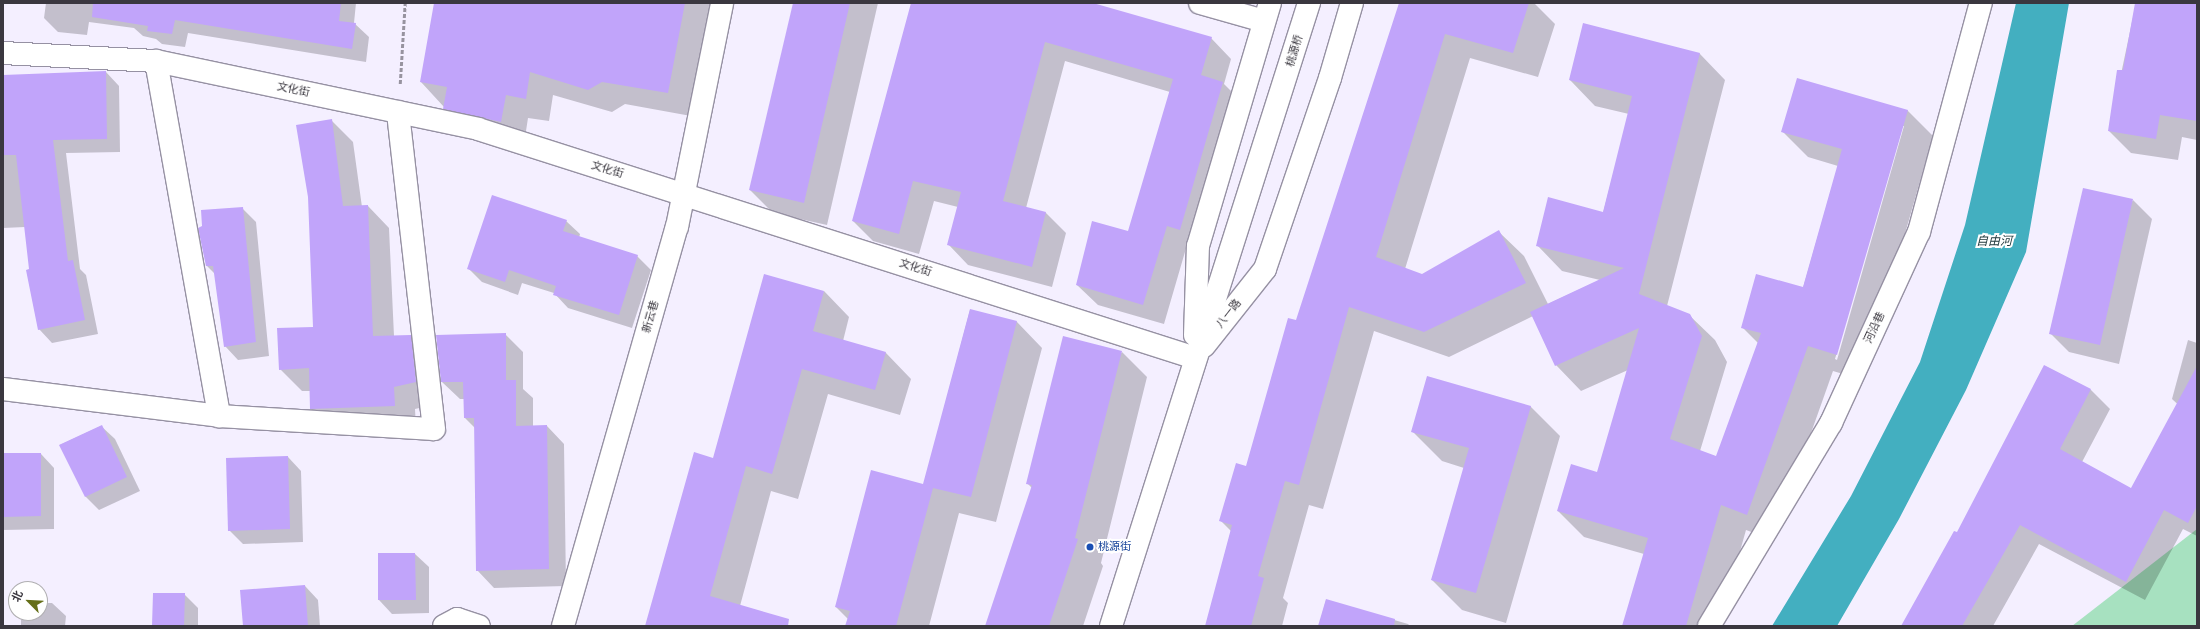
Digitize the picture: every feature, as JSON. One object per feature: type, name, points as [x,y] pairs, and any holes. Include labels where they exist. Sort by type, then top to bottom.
[{"type":"street","name":"新云巷","points":[[563,626],[684,194],[722,3]]},
{"type":"street","points":[[1194,358],[1198,246],[1267,12],[1200,3]]},
{"type":"street","name":"桃源桥","points":[[1194,358],[1280,100],[1309,3]]},
{"type":"street","name":"八一路","points":[[1111,626],[1194,358],[1265,269],[1330,78],[1352,3]]},
{"type":"street","name":"河沿巷","points":[[1709,626],[1831,423],[1919,232],[1981,3]]},
{"type":"street","name":"文化街","points":[[3,53],[156,61],[478,129],[1194,358]]},
{"type":"street","points":[[156,61],[219,416]]},
{"type":"street","points":[[3,389],[219,416],[434,429],[398,112]]},
{"type":"street","points":[[444,626],[457,619],[479,626]]},
{"type":"path","points":[[398,112],[405,3]]},
{"type":"green space","points":[[2197,529],[2197,626],[2072,626]]},
{"type":"water","name":"自由河","points":[[2016,3],[2069,3],[2026,252],[1966,390],[1899,519],[1837,626],[1772,626],[1851,496],[1920,362],[1965,225]]},
{"type":"building","points":[[93,3],[341,3],[339,21],[356,23],[352,49],[175,20],[172,34],[147,31],[148,26],[92,17]]},
{"type":"building","points":[[434,3],[685,3],[668,93],[602,82],[588,90],[530,72],[526,99],[506,95],[501,122],[443,109],[447,87],[420,82]]},
{"type":"building","points":[[793,3],[850,3],[804,203],[749,190]]},
{"type":"building","points":[[911,3],[1093,3],[1212,37],[1201,75],[1223,82],[1180,230],[1167,226],[1143,305],[1076,285],[1092,221],[1128,231],[1173,79],[1045,42],[1003,201],[1046,212],[1032,267],[947,245],[961,192],[913,181],[899,234],[852,221]]},
{"type":"building","points":[[1399,3],[1529,3],[1513,53],[1445,34],[1376,257],[1422,274],[1499,230],[1526,283],[1424,332],[1349,307],[1299,485],[1285,481],[1258,576],[1264,578],[1251,626],[1205,626],[1232,525],[1219,521],[1236,463],[1246,466],[1288,318],[1296,320]]},
{"type":"building","points":[[2135,3],[2197,3],[2197,121],[2160,115],[2156,139],[2108,131],[2117,70],[2123,70]]},
{"type":"building","points":[[1583,23],[1700,53],[1639,294],[1690,314],[1702,336],[1670,439],[1716,456],[1761,333],[1741,328],[1756,274],[1803,287],[1842,149],[1781,132],[1797,78],[1908,110],[1837,355],[1808,346],[1747,515],[1721,505],[1686,626],[1622,626],[1648,538],[1557,511],[1571,464],[1597,472],[1639,328],[1555,366],[1530,312],[1624,268],[1536,246],[1548,197],[1603,212],[1632,96],[1569,80]]},
{"type":"building","points":[[106,71],[107,139],[53,140],[68,261],[73,260],[85,320],[38,330],[26,270],[29,269],[16,155],[3,155],[3,75]]},
{"type":"building","points":[[332,119],[343,206],[368,205],[373,336],[411,335],[416,382],[394,387],[395,406],[310,409],[309,368],[279,370],[277,328],[313,327],[308,197],[296,125]]},
{"type":"building","points":[[2083,188],[2133,199],[2100,345],[2049,334]]},
{"type":"building","points":[[492,195],[567,220],[563,231],[638,255],[619,315],[553,295],[556,286],[509,270],[505,282],[467,269]]},
{"type":"building","points":[[243,207],[256,342],[224,347],[213,266],[206,266],[198,228],[202,226],[201,210]]},
{"type":"building","points":[[764,274],[824,291],[813,331],[886,352],[875,390],[802,369],[772,474],[746,466],[710,596],[789,619],[788,626],[645,626],[694,452],[713,458]]},
{"type":"building","points":[[970,309],[1017,321],[971,497],[933,488],[896,626],[845,626],[850,611],[835,607],[871,470],[923,484]]},
{"type":"building","points":[[506,333],[506,380],[516,380],[516,426],[547,425],[549,569],[476,571],[474,418],[464,418],[463,382],[441,382],[436,335]]},
{"type":"building","points":[[1063,336],[1122,351],[1075,538],[1078,539],[1049,626],[985,626],[1032,485],[1026,484]]},
{"type":"building","points":[[2044,365],[2091,389],[2060,449],[2131,488],[2197,366],[2197,506],[2188,523],[2164,510],[2126,582],[2020,525],[1962,626],[1901,626],[1954,531],[1957,532]]},
{"type":"building","points":[[1427,376],[1531,406],[1476,593],[1431,580],[1469,448],[1411,432]]},
{"type":"building","points":[[102,425],[127,477],[85,497],[59,445]]},
{"type":"building","points":[[3,453],[41,453],[41,516],[3,517]]},
{"type":"building","points":[[288,456],[290,529],[228,531],[226,458]]},
{"type":"building","points":[[378,553],[415,553],[416,600],[378,600]]},
{"type":"building","points":[[305,585],[308,626],[243,626],[240,590]]},
{"type":"building","points":[[153,593],[185,593],[184,626],[152,626]]},
{"type":"building","points":[[1326,599],[1395,619],[1394,626],[1318,626]]},
{"type":"place","name":"桃源街","points":[[1090,547]]}]
